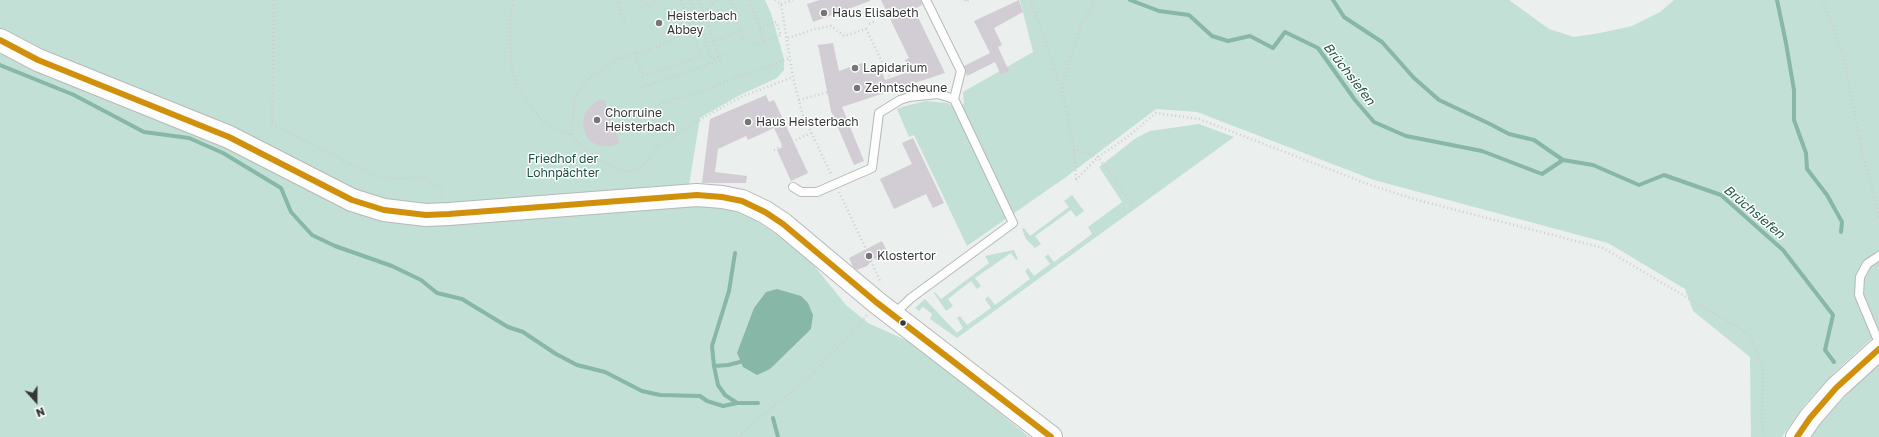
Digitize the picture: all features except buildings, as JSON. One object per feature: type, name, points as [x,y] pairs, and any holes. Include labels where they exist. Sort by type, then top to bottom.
[{"type":"main road","points":[[0,40],[38,60],[229,137],[352,200],[384,210],[426,215],[449,214],[697,195],[722,197],[742,201],[765,212],[783,224],[885,309],[1052,437]]},
{"type":"main road","points":[[1797,437],[1810,418],[1836,388],[1879,349]]},
{"type":"lane","points":[[885,309],[911,298],[1013,224],[954,98],[961,71],[926,0]]},
{"type":"lane","points":[[793,187],[801,192],[817,192],[872,168],[879,113],[909,97],[938,94],[954,98]]},
{"type":"lane","points":[[1879,256],[1867,264],[1860,277],[1859,294],[1879,344]]},
{"type":"path","points":[[274,0],[272,124],[374,176],[402,179],[423,177],[440,189],[449,214]]},
{"type":"path","points":[[513,0],[510,20],[511,63],[517,87],[530,106],[544,122],[572,136],[598,159],[625,172],[642,168],[657,147],[701,119],[741,97],[793,77]]},
{"type":"path","points":[[625,22],[618,3],[627,0]]},
{"type":"path","points":[[642,0],[646,5],[652,5],[656,0]]},
{"type":"path","points":[[635,53],[643,76],[701,56],[681,0]]},
{"type":"path","points":[[691,0],[713,63]]},
{"type":"path","points":[[640,88],[666,81],[720,60],[699,0]]},
{"type":"path","points":[[572,136],[574,102],[580,89],[592,76],[623,57],[658,46],[679,36],[716,0]]},
{"type":"path","points":[[730,0],[744,41]]},
{"type":"path","points":[[750,0],[764,41]]},
{"type":"path","points":[[776,0],[781,4],[788,38],[793,77],[802,113],[866,249]]},
{"type":"path","points":[[781,4],[793,0]]},
{"type":"path","points":[[965,0],[966,2],[970,0]]},
{"type":"path","points":[[1031,0],[1062,91],[1074,149],[1076,180],[1098,157],[1126,138],[1156,114],[1199,119],[1373,186],[1420,201],[1603,248],[1749,334],[1763,368],[1762,420],[1764,437]]},
{"type":"path","points":[[1062,91],[1069,61],[1081,26],[1095,0]]},
{"type":"path","points":[[1822,0],[1843,53],[1862,154],[1876,200],[1879,218]]},
{"type":"path","points":[[869,24],[876,21]]},
{"type":"path","points":[[752,45],[781,35],[776,22],[760,28]]},
{"type":"path","points":[[788,38],[831,26],[844,36],[866,29],[890,78]]},
{"type":"path","points":[[713,41],[741,31]]},
{"type":"path","points":[[712,59],[727,54]]},
{"type":"path","points":[[644,110],[790,58]]},
{"type":"path","points":[[892,72],[898,65]]},
{"type":"path","points":[[798,100],[828,92]]},
{"type":"path","points":[[774,150],[811,133]]},
{"type":"path","points":[[1074,149],[1098,157],[1134,207]]},
{"type":"path","points":[[739,437],[812,374],[843,344],[885,309]]},
{"type":"green space","name":"Friedhof der Lohnpächter","points":[[0,0],[765,0],[771,13],[784,59],[784,70],[777,78],[738,96],[700,118],[689,185],[482,222],[715,206],[749,216],[803,252],[846,305],[868,323],[919,346],[1029,437],[0,437]],"holes":[[[777,289],[788,293],[811,329],[798,340]]]},
{"type":"green space","points":[[1020,0],[1509,0],[1549,29],[1574,37],[1632,26],[1660,12],[1674,0],[1879,0],[1879,334],[1871,339],[1835,372],[1803,407],[1782,437],[1751,437],[1750,357],[1693,311],[1685,289],[1608,243],[1374,180],[1197,112],[1156,109],[1066,177],[967,246],[914,135],[909,137],[897,109],[926,101],[948,103],[955,108],[964,104],[963,92],[1033,52]]},
{"type":"green space","points":[[1199,124],[1234,137],[957,338],[930,319],[932,314],[923,307],[919,311],[915,308],[925,299],[957,333],[963,328],[957,318],[960,316],[967,325],[991,308],[985,299],[988,296],[995,305],[1030,279],[1025,271],[1028,268],[1034,276],[1050,264],[1045,257],[1048,254],[1054,262],[1092,234],[1088,227],[1122,202],[1099,167],[1136,138],[1150,131]]},
{"type":"green space","points":[[1072,195],[1084,211],[1076,217],[1071,210],[1035,236],[1041,244],[1035,248],[1026,239],[1022,229],[1024,228],[1030,236],[1069,207],[1064,201]]},
{"type":"green space","points":[[1014,250],[1018,259],[1016,260],[1011,253],[975,278],[981,286],[977,289],[971,281],[948,299],[953,306],[946,311],[934,293],[935,292],[941,299],[989,263],[985,256]]},
{"type":"green space","points":[[1879,364],[1879,437],[1810,437],[1818,425],[1870,370]]},
{"type":"shaded area","points":[[777,289],[801,296],[808,303],[813,315],[811,329],[770,369],[757,375],[743,367],[737,353],[754,308],[766,292]]},
{"type":"waterway","name":"Brüchsiefen","points":[[1130,0],[1159,11],[1189,15],[1212,36],[1228,41],[1250,36],[1273,48],[1285,32],[1318,48],[1355,100],[1374,122],[1406,136],[1482,151],[1542,174],[1563,160],[1593,165],[1639,185],[1664,175],[1721,195],[1783,250],[1833,315],[1825,350],[1834,362]]},
{"type":"waterway","name":"Brüchsiefen","points":[[1333,0],[1344,17],[1382,42],[1414,78],[1439,100],[1509,134],[1534,140],[1563,160]]},
{"type":"waterway","points":[[1777,0],[1794,90],[1794,120],[1806,153],[1807,169],[1827,195],[1842,222],[1841,232]]},
{"type":"waterway","points":[[0,65],[74,95],[144,132],[189,138],[223,153],[281,188],[291,212],[312,235],[335,246],[392,266],[421,280],[437,293],[462,299],[508,327],[523,332],[556,354],[577,365],[605,372],[642,391],[660,395],[700,396],[707,401],[723,406],[737,403],[758,403]]},
{"type":"waterway","points":[[735,253],[729,291],[712,346],[714,366],[740,362]]},
{"type":"waterway","points":[[714,366],[718,385],[725,395],[737,403]]},
{"type":"waterway","points":[[773,418],[778,437]]},
{"type":"transit line","points":[[0,40],[38,60],[229,137],[352,200],[384,210],[426,215],[449,214],[697,195],[722,197],[742,201],[765,212],[783,224],[876,302],[1051,437]]},
{"type":"transit line","points":[[1797,437],[1810,418],[1836,388],[1879,349]]},
{"type":"place","name":"Haus Elisabeth","points":[[824,13]]},
{"type":"place","name":"Heisterbach Abbey","points":[[659,23]]},
{"type":"place","name":"Lapidarium","points":[[855,68]]},
{"type":"place","name":"Zehntscheune","points":[[857,88]]},
{"type":"place","name":"Chorruine Heisterbach","points":[[597,120]]},
{"type":"place","name":"Haus Heisterbach","points":[[748,122]]},
{"type":"place","name":"Klostertor","points":[[869,256]]}]
